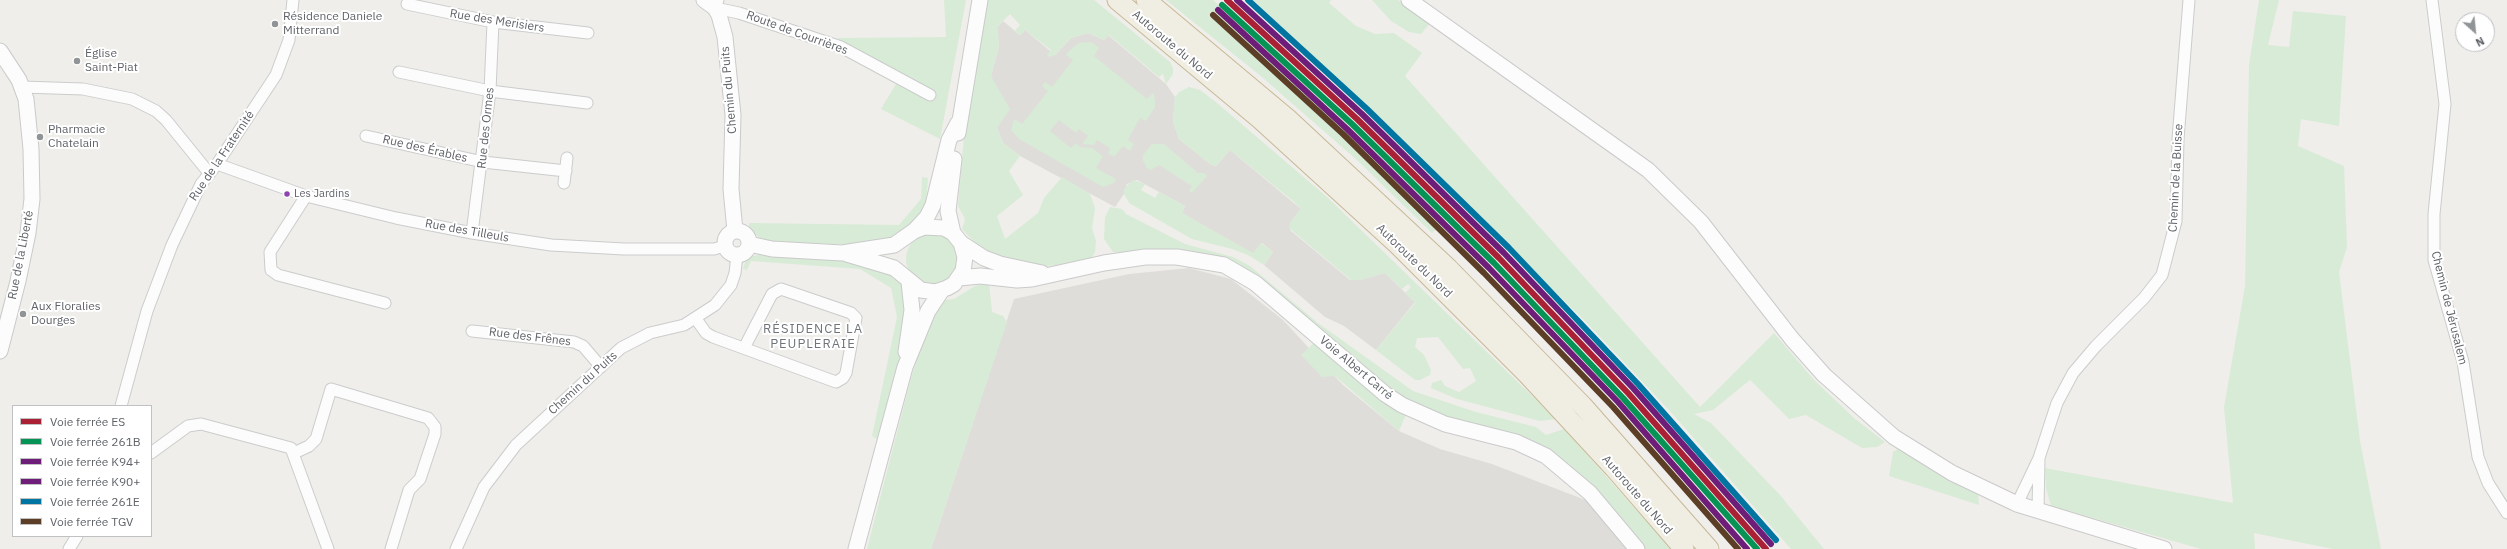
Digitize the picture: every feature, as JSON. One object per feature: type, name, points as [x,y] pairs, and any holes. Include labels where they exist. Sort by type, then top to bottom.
[{"type":"highway","name":"Autoroute du Nord","points":[[1116,0],[1261,120],[1404,250],[1534,381],[1614,468],[1684,549]]},
{"type":"highway","name":"Autoroute du Nord","points":[[1146,0],[1287,118],[1448,268],[1583,406],[1709,549]]},
{"type":"street","name":"Rue de la Fraternité","points":[[121,405],[147,311],[188,206],[209,173],[218,164],[276,75],[290,40],[293,0]]},
{"type":"street","points":[[856,549],[905,367],[928,311],[942,290],[959,278],[965,257],[948,211],[958,123],[980,0]]},
{"type":"street","points":[[1409,0],[1648,170],[1701,222],[1792,339],[1824,374],[1894,437],[1952,473],[2017,504],[2164,549]]},
{"type":"street","name":"Chemin de la Buisse","points":[[2017,504],[2039,458],[2057,403],[2073,373],[2096,346],[2144,298],[2162,275],[2171,248],[2176,221],[2178,139],[2189,0]]},
{"type":"street","name":"Chemin de Jérusalem","points":[[2432,0],[2445,104],[2434,214],[2434,260],[2463,362],[2478,457],[2488,482],[2507,513]]},
{"type":"street","name":"Route de Courrières","points":[[713,3],[841,47],[930,95]]},
{"type":"street","name":"Chemin du Puits","points":[[713,3],[725,37],[733,114],[731,189],[735,231]]},
{"type":"street","name":"Rue des Merisiers","points":[[407,4],[493,22],[588,33]]},
{"type":"street","name":"Rue des Ormes","points":[[472,233],[483,162],[490,91],[493,22]]},
{"type":"street","points":[[0,51],[22,87],[83,89],[132,99],[156,111],[166,120],[209,173]]},
{"type":"street","points":[[399,72],[490,91],[587,103]]},
{"type":"street","name":"Rue de la Liberté","points":[[0,351],[18,281],[28,232],[32,200],[31,149],[22,87]]},
{"type":"street","points":[[905,367],[912,310],[906,279],[899,256],[911,234],[927,217],[936,199],[949,140],[958,123]]},
{"type":"street","name":"Rue des Érables","points":[[366,136],[483,162],[566,171]]},
{"type":"street","points":[[564,183],[568,158]]},
{"type":"street","name":"Rue des Tilleuls","points":[[218,164],[306,196],[396,218],[472,233],[551,245],[624,249],[714,249],[731,251]]},
{"type":"street","points":[[306,196],[270,252],[271,270],[278,275],[385,302]]},
{"type":"street","points":[[749,244],[772,249],[842,252],[894,245],[911,234],[934,226],[957,238]]},
{"type":"street","points":[[735,231],[744,232],[749,244],[744,252],[731,251],[729,236],[735,231]]},
{"type":"street","name":"Voie Albert Carré","points":[[957,238],[984,258],[1000,264],[1050,274]]},
{"type":"street","name":"Chemin du Puits","points":[[456,549],[471,512],[500,463],[516,444],[622,348],[641,337],[696,318],[716,305],[731,285],[735,273],[731,251]]},
{"type":"street","points":[[842,252],[894,268],[921,290],[942,290]]},
{"type":"street","name":"Voie Albert Carré","points":[[959,278],[980,276],[1017,280],[1145,257],[1177,257],[1208,261],[1237,271],[1286,307],[1385,394],[1402,406],[1445,424],[1516,442],[1546,456],[1590,493],[1637,549]]},
{"type":"street","points":[[696,318],[706,333],[744,348],[836,382],[846,373],[856,318],[851,313],[781,289],[772,294],[744,348]]},
{"type":"street","name":"Rue des Frênes","points":[[472,331],[574,342],[583,346],[601,367]]},
{"type":"street","points":[[294,453],[309,446],[316,439],[332,389],[428,418],[435,427],[435,434],[420,479],[409,490],[391,549]]},
{"type":"street","points":[[152,452],[188,426],[201,424],[291,448],[328,549]]},
{"type":"street","name":"Chemin de la Buisse","points":[[2038,511],[2039,458]]},
{"type":"street","points":[[69,549],[76,537]]},
{"type":"shaded area","points":[[1003,21],[1020,35],[1025,30],[1055,55],[1071,38],[1088,33],[1104,40],[1108,35],[1166,84],[1175,97],[1173,121],[1179,139],[1210,164],[1216,166],[1230,150],[1301,209],[1290,223],[1290,230],[1350,280],[1360,280],[1385,273],[1415,302],[1376,350],[1344,326],[1325,317],[1264,265],[1273,252],[1262,243],[1253,254],[1182,213],[1185,206],[1137,180],[1127,184],[1124,194],[1115,207],[1020,156],[1003,143],[997,128],[991,76],[999,46],[997,27]]},
{"type":"shaded area","points":[[1189,268],[1231,279],[1283,320],[1343,385],[1399,431],[1440,449],[1492,464],[1588,501],[1629,549],[931,549],[1014,299],[1129,274]]},
{"type":"green space","points":[[944,0],[966,0],[940,139],[881,109],[902,74],[839,43],[838,38],[946,37]]},
{"type":"green space","points":[[986,0],[1094,0],[1170,62],[1173,68],[1173,74],[1166,84],[1163,74],[1159,77],[1109,35],[1104,40],[1088,33],[1071,38],[1055,55],[1049,57],[1047,55],[1051,50],[1025,30],[1020,35],[1014,32],[1020,25],[1010,14],[997,27],[999,46],[991,76],[1010,109],[997,128],[1003,143],[1020,156],[1009,171],[1023,195],[997,216],[1005,239],[1038,213],[1044,198],[1062,177],[1090,194],[1095,208],[1092,228],[1096,241],[1095,252],[1091,258],[1083,263],[1044,266],[1000,257],[980,248],[962,229],[965,219],[958,206],[965,123]]},
{"type":"green space","points":[[1166,0],[1213,0],[1449,218],[1432,233],[1358,161],[1262,77]]},
{"type":"green space","points":[[1246,0],[1331,0],[1329,3],[1356,26],[1375,34],[1394,33],[1422,53],[1405,76],[1700,407],[1774,333],[1814,380],[1854,418],[1885,442],[1877,447],[1862,448],[1806,415],[1789,419],[1750,380],[1713,410],[1694,414],[1711,423],[1780,495],[1824,549],[1791,549],[1669,410],[1584,320],[1358,101]]},
{"type":"green space","points":[[1372,0],[1398,0],[1430,23],[1421,34],[1409,32],[1391,21]]},
{"type":"green space","points":[[2259,0],[2279,0],[2268,45],[2289,47],[2293,11],[2346,16],[2339,126],[2301,119],[2298,146],[2344,166],[2347,247],[2339,272],[2360,441],[2381,549],[2333,549],[2254,533],[2255,549],[2201,549],[2051,506],[2046,488],[2045,468],[2233,503],[2224,407],[2245,286],[2249,65]]},
{"type":"green space","points":[[1079,43],[1093,43],[1099,48],[1094,56],[1147,99],[1153,93],[1155,99],[1155,107],[1146,121],[1140,118],[1128,140],[1134,144],[1130,151],[1123,146],[1114,157],[1108,153],[1110,148],[1097,140],[1094,145],[1082,144],[1088,136],[1079,129],[1076,133],[1059,120],[1050,131],[1071,148],[1076,143],[1080,147],[1092,148],[1103,156],[1096,168],[1116,179],[1114,183],[1103,187],[1019,139],[1011,130],[1014,119],[1022,124],[1048,91],[1042,86],[1045,82],[1052,87],[1073,60],[1066,55],[1069,51]]},
{"type":"green space","points":[[1189,87],[1200,90],[1217,103],[1327,197],[1556,419],[1540,421],[1457,399],[1431,388],[1432,383],[1441,380],[1445,386],[1459,392],[1476,381],[1470,368],[1463,369],[1438,337],[1417,338],[1415,347],[1424,355],[1431,370],[1430,375],[1420,380],[1415,380],[1376,350],[1415,303],[1405,293],[1411,287],[1408,284],[1402,289],[1385,273],[1360,280],[1351,280],[1289,228],[1290,223],[1301,209],[1293,201],[1230,150],[1216,166],[1210,164],[1179,139],[1173,121],[1175,97],[1179,92]]},
{"type":"green space","points":[[1152,144],[1164,144],[1198,173],[1204,173],[1207,176],[1192,193],[1189,191],[1192,186],[1159,165],[1151,170],[1147,168],[1143,161],[1143,155]]},
{"type":"green space","points":[[922,177],[928,178],[926,204],[916,220],[890,242],[874,245],[771,241],[758,237],[749,227],[749,223],[899,225],[921,199]]},
{"type":"green space","points":[[1133,180],[1145,184],[1141,190],[1155,198],[1159,192],[1185,206],[1182,213],[1253,253],[1261,243],[1273,252],[1264,265],[1248,255],[1232,249],[1192,239],[1129,203],[1124,194],[1124,189]]},
{"type":"green space","points":[[1110,207],[1122,209],[1126,214],[1185,244],[1233,257],[1250,266],[1318,323],[1413,391],[1476,412],[1536,427],[1546,435],[1564,429],[1671,549],[1644,549],[1525,440],[1498,429],[1442,417],[1411,403],[1399,431],[1335,376],[1322,377],[1301,355],[1322,335],[1258,280],[1148,252],[1113,252],[1104,239],[1105,217]]},
{"type":"green space","points":[[927,233],[937,233],[947,237],[954,244],[958,254],[958,264],[954,274],[947,281],[937,285],[927,285],[917,281],[910,274],[906,264],[906,254],[910,244],[917,237]]},
{"type":"green space","points":[[759,255],[842,258],[891,270],[902,283],[908,314],[897,374],[877,439],[872,436],[897,317],[891,288],[860,269],[751,261],[747,270],[743,269],[747,257]]},
{"type":"green space","points":[[989,283],[992,312],[1003,316],[1007,322],[931,549],[867,549],[911,378],[932,313],[938,301],[954,299],[975,286]]},
{"type":"green space","points":[[1901,447],[1978,492],[1979,505],[1889,476],[1893,452]]},
{"type":"rail line","name":"ES","points":[[1227,0],[1357,119],[1499,258],[1628,393],[1766,549]]},
{"type":"rail line","name":"K94+","points":[[1237,0],[1362,114],[1504,253],[1633,388],[1771,544]]},
{"type":"rail line","name":"261E","points":[[1248,0],[1367,109],[1509,248],[1638,384],[1776,540]]},
{"type":"rail line","name":"261B","points":[[1222,5],[1352,124],[1494,263],[1623,398],[1757,549]]},
{"type":"rail line","name":"K90+","points":[[1218,10],[1347,129],[1489,268],[1618,402],[1747,549]]},
{"type":"rail line","name":"TGV","points":[[1213,15],[1343,134],[1484,273],[1613,407],[1738,549]]},
{"type":"place","name":"Résidence Daniele Mitterrand","points":[[275,24]]},
{"type":"place","name":"Église Saint-Piat","points":[[77,61]]},
{"type":"place","name":"Pharmacie Chatelain","points":[[40,137]]},
{"type":"place","name":"Les Jardins","points":[[287,194]]},
{"type":"place","name":"Aux Floralies Dourges","points":[[23,314]]},
{"type":"district","name":"RÉSIDENCE LA PEUPLERAIE","points":[[813,336]]}]
